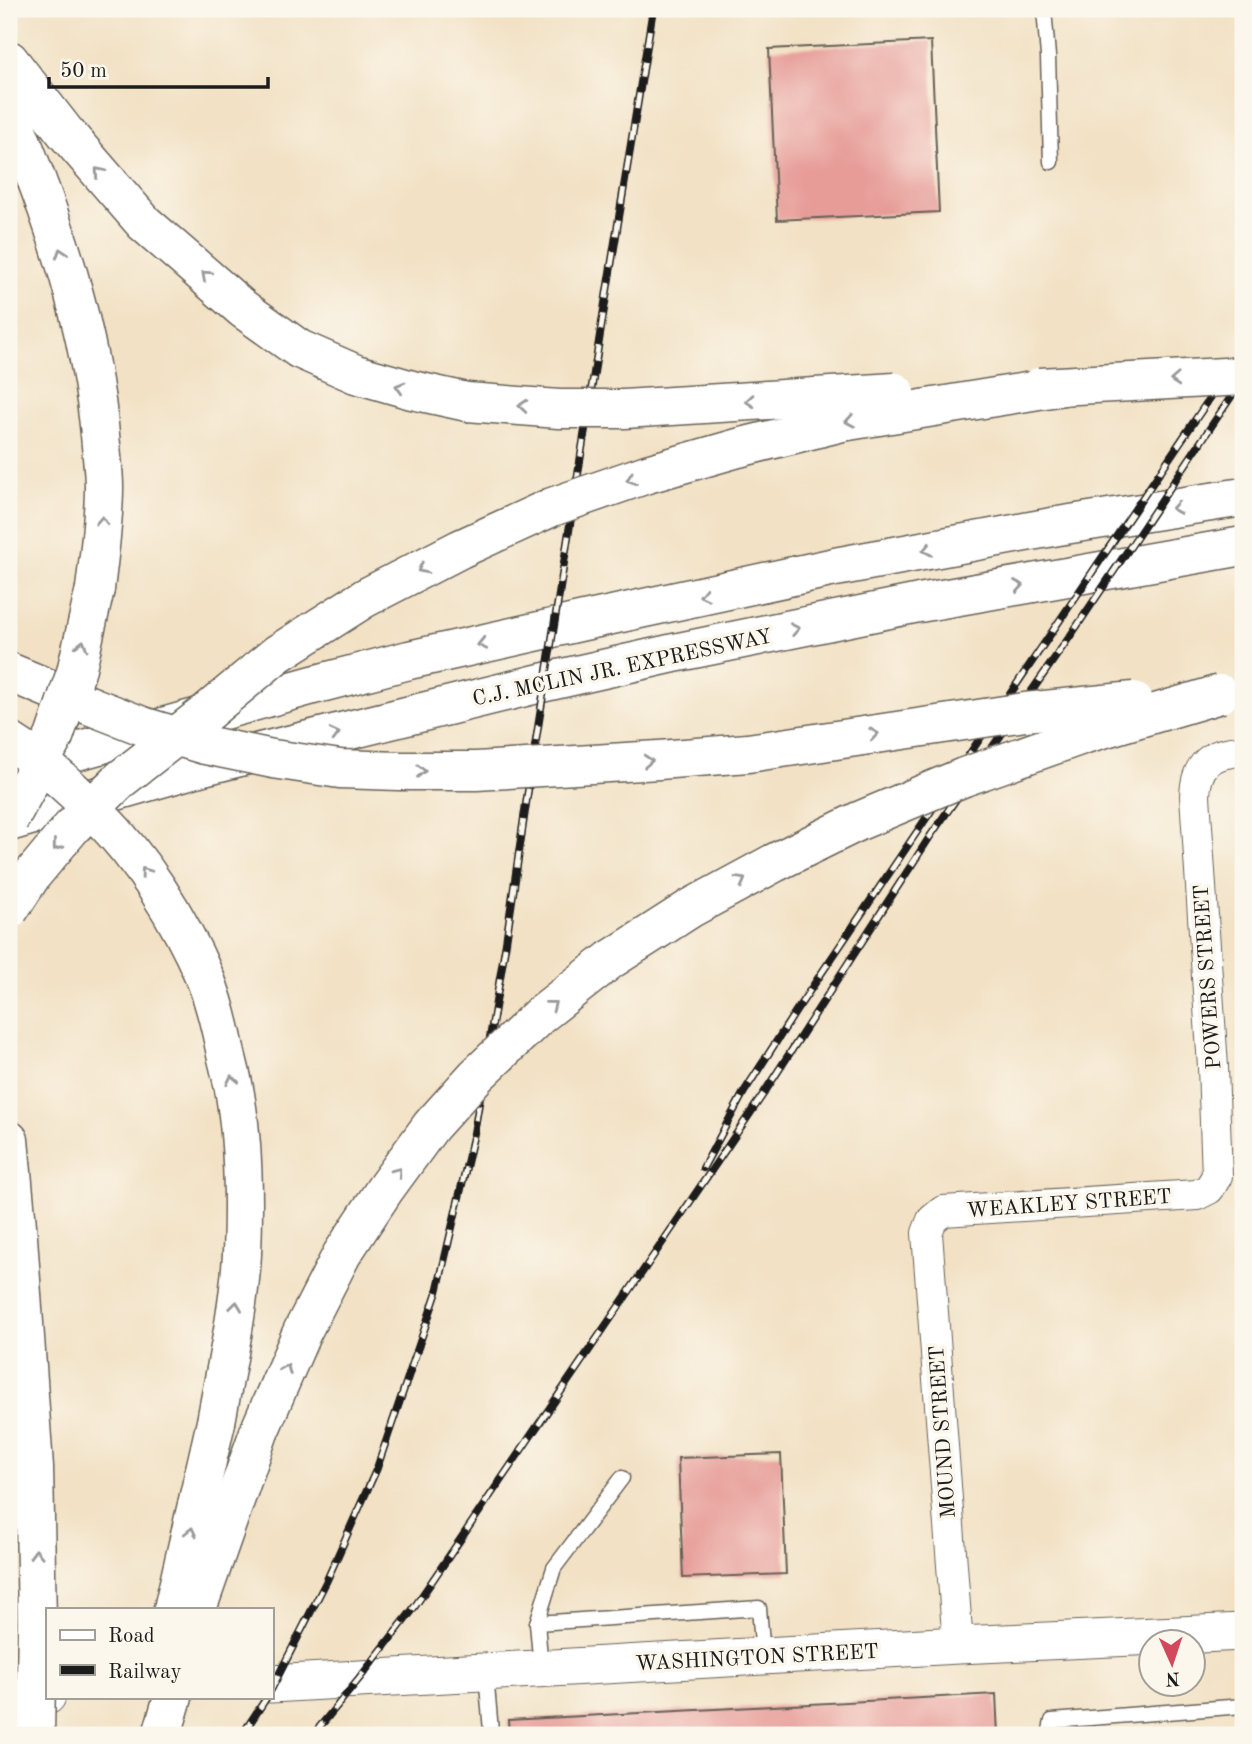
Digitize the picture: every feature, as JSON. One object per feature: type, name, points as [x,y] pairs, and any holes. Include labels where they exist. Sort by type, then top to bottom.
[{"type":"highway","points":[[9,60],[65,132],[144,223],[243,309],[299,349],[356,374],[412,390],[467,402],[559,409],[624,409],[868,393],[1243,376]]},
{"type":"highway","points":[[9,110],[39,184],[81,318],[95,389],[104,487],[95,589],[76,671],[54,737],[9,821]]},
{"type":"highway","points":[[9,910],[32,876],[72,827],[121,779],[277,654],[365,598],[460,549],[552,507],[647,474],[738,448],[842,422],[1063,386]]},
{"type":"highway","points":[[9,770],[385,667],[584,621],[835,567],[1058,526],[1243,498]]},
{"type":"highway","name":"C.J. MCLIN JR. EXPRESSWAY","points":[[9,821],[200,767],[674,653],[919,603],[1243,546]]},
{"type":"highway","points":[[9,672],[145,727],[205,745],[340,769],[399,771],[476,771],[748,753],[1025,712],[1232,692]]},
{"type":"highway","points":[[186,1603],[302,1332],[342,1254],[431,1126],[476,1076],[540,1014],[610,960],[691,908],[859,821],[964,777],[1059,743],[1232,692]]},
{"type":"highway","points":[[9,741],[67,783],[117,835],[149,875],[176,919],[206,979],[220,1025],[236,1102],[243,1179],[242,1257],[235,1314],[186,1603]]},
{"type":"highway","points":[[9,1140],[34,1467],[37,1622],[35,1735]]},
{"type":"highway","points":[[150,1735],[157,1698]]},
{"type":"highway","points":[[162,1735],[173,1698]]},
{"type":"street","name":"POWERS STREET","points":[[1209,1189],[1217,1176],[1195,781],[1210,759],[1227,751],[1243,751]]},
{"type":"street","name":"WEAKLEY STREET","points":[[932,1220],[943,1211],[1197,1195],[1209,1189]]},
{"type":"street","name":"MOUND STREET","points":[[932,1220],[927,1233],[958,1645]]},
{"type":"street","name":"WASHINGTON STREET","points":[[273,1684],[958,1645],[1243,1632]]},
{"type":"street","points":[[9,1698],[46,1696]]},
{"type":"lane","points":[[1044,9],[1051,162]]},
{"type":"lane","points":[[541,1670],[537,1623],[554,1568],[622,1478]]},
{"type":"lane","points":[[537,1623],[759,1608],[763,1657]]},
{"type":"lane","points":[[486,1672],[491,1731],[489,1735]]},
{"type":"lane","points":[[1049,1735],[1052,1721],[1243,1706]]},
{"type":"building","points":[[931,41],[939,212],[777,220],[769,49]]},
{"type":"building","points":[[781,1454],[786,1574],[683,1578],[678,1458]]},
{"type":"building","points":[[996,1694],[998,1735],[509,1735],[508,1720]]},
{"type":"railway","points":[[273,1686],[326,1582],[377,1468],[437,1292],[474,1133],[653,9]]},
{"type":"railway","points":[[703,1168],[744,1092],[796,1011],[1243,349]]},
{"type":"railway","points":[[313,1735],[411,1612],[764,1093],[931,835],[1073,632],[1243,379]]},
{"type":"railway","points":[[242,1735],[266,1698]]}]
